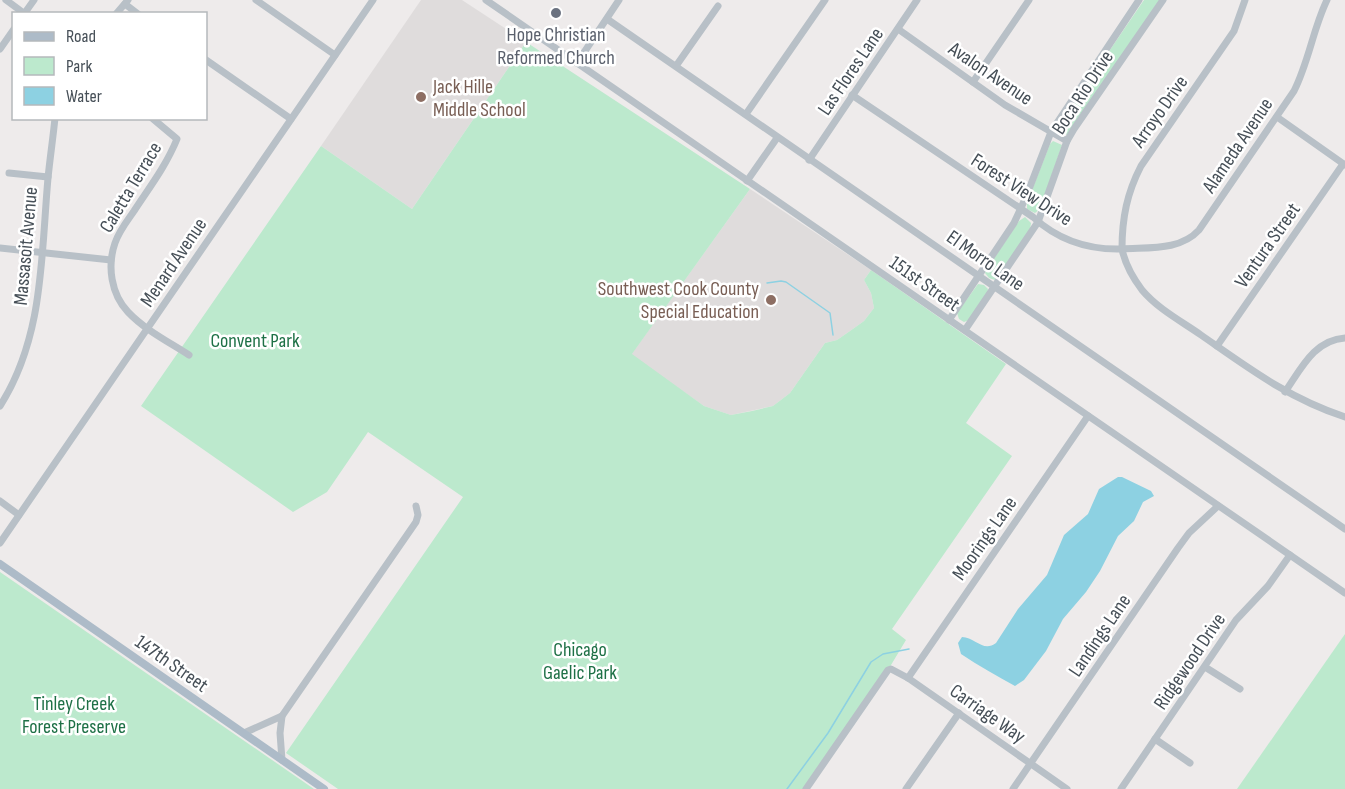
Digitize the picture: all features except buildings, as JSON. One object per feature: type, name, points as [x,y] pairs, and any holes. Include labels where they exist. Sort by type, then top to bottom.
[{"type":"main road","name":"147th Street","points":[[0,564],[324,789]]},
{"type":"street","points":[[6,0],[24,12]]},
{"type":"street","points":[[256,0],[335,55]]},
{"type":"street","name":"Menard Avenue","points":[[0,543],[373,0]]},
{"type":"street","name":"151st Street","points":[[486,0],[1345,593]]},
{"type":"street","points":[[577,63],[620,0]]},
{"type":"street","points":[[746,114],[825,0]]},
{"type":"street","name":"Las Flores Lane","points":[[809,160],[917,0]]},
{"type":"street","points":[[973,82],[1029,0]]},
{"type":"street","name":"Boca Rio Drive","points":[[949,320],[1014,223],[1051,132],[1139,0]]},
{"type":"street","name":"Boca Rio Drive","points":[[964,330],[1038,222],[1067,141],[1163,0]]},
{"type":"street","name":"Arroyo Drive","points":[[1122,249],[1124,212],[1133,182],[1141,166],[1234,31],[1245,0]]},
{"type":"street","name":"Alameda Avenue","points":[[1122,249],[1175,245],[1191,237],[1204,223],[1277,117],[1302,75],[1315,28],[1327,0]]},
{"type":"street","points":[[676,66],[718,6]]},
{"type":"street","name":"El Morro Lane","points":[[607,19],[809,160],[980,274],[994,287],[1345,528]]},
{"type":"street","name":"Avalon Avenue","points":[[898,29],[1005,105],[1067,141]]},
{"type":"street","points":[[0,49],[12,33]]},
{"type":"street","points":[[207,61],[291,119]]},
{"type":"street","name":"Forest View Drive","points":[[852,95],[1055,234],[1071,241],[1107,249],[1122,249]]},
{"type":"street","points":[[1277,117],[1344,164]]},
{"type":"street","name":"Massasoit Avenue","points":[[0,406],[11,389],[23,362],[34,325],[44,252],[48,177],[55,120]]},
{"type":"street","name":"Caletta Terrace","points":[[154,120],[177,140],[169,158],[118,235],[111,260],[113,284],[121,303],[133,317],[189,355]]},
{"type":"street","points":[[747,181],[777,138]]},
{"type":"street","name":"Ventura Street","points":[[1217,346],[1344,164]]},
{"type":"street","points":[[9,172],[48,177]]},
{"type":"street","points":[[0,248],[111,260]]},
{"type":"street","points":[[1122,249],[1125,260],[1148,296],[1285,392],[1310,405],[1345,417]]},
{"type":"street","points":[[1285,392],[1319,346],[1332,340],[1345,338]]},
{"type":"street","name":"Moorings Lane","points":[[908,678],[1088,416]]},
{"type":"street","points":[[0,501],[19,515]]},
{"type":"street","points":[[282,760],[280,733],[282,716],[416,522],[418,515],[416,506]]},
{"type":"street","name":"Landings Lane","points":[[1012,789],[1178,548],[1189,533],[1218,506]]},
{"type":"street","name":"Ridgewood Drive","points":[[1121,789],[1236,620],[1268,586],[1290,555]]},
{"type":"street","points":[[1205,667],[1240,689]]},
{"type":"street","name":"Carriage Way","points":[[806,789],[888,670],[896,670],[1067,789]]},
{"type":"street","points":[[906,789],[959,713]]},
{"type":"street","points":[[244,733],[282,716]]},
{"type":"street","points":[[1155,739],[1190,763]]},
{"type":"shaded area","name":"Jack Hille Middle School","points":[[421,0],[462,0],[526,42],[412,209],[321,146]]},
{"type":"shaded area","name":"Southwest Cook County Special Education","points":[[750,189],[871,270],[864,280],[871,293],[874,308],[864,321],[837,340],[825,343],[790,393],[773,406],[731,415],[704,406],[631,355]]},
{"type":"green space","points":[[1144,0],[1160,0],[1068,135],[1059,133],[1058,126]]},
{"type":"green space","points":[[526,42],[750,189],[632,354],[704,406],[731,415],[773,406],[790,393],[825,343],[837,340],[864,321],[874,308],[871,293],[864,280],[871,270],[1006,364],[966,423],[1012,456],[892,629],[906,640],[806,789],[338,789],[286,753],[463,497],[368,432],[327,492],[293,512],[141,406],[321,146],[412,209]]},
{"type":"green space","points":[[1053,141],[1062,145],[1040,209],[1035,213],[1027,209],[1027,203]]},
{"type":"green space","points":[[1025,217],[1031,223],[1030,230],[995,280],[989,278],[985,273],[987,269],[1019,221]]},
{"type":"green space","points":[[978,284],[988,289],[987,294],[969,320],[964,322],[959,319],[957,313]]},
{"type":"green space","name":"Tinley Creek Forest Preserve","points":[[0,572],[314,789],[0,789]]},
{"type":"green space","points":[[1345,634],[1345,789],[1237,789]]},
{"type":"water","points":[[1118,477],[1151,491],[1154,496],[1143,502],[1134,521],[1118,536],[1100,571],[1063,619],[1046,651],[1024,680],[1015,686],[961,654],[958,643],[962,637],[987,646],[996,643],[1018,609],[1047,575],[1064,535],[1088,514],[1099,489]]},
{"type":"waterway","points":[[767,283],[786,282],[830,313],[833,335]]},
{"type":"waterway","points":[[787,789],[828,733],[871,662],[883,654],[909,649]]},
{"type":"place","name":"Hope Christian Reformed Church","points":[[556,13]]},
{"type":"place","name":"Jack Hille Middle School","points":[[421,97]]},
{"type":"place","name":"Southwest Cook County Special Education","points":[[771,300]]},
{"type":"park label","name":"Convent Park","points":[[255,340]]},
{"type":"park label","name":"Chicago Gaelic Park","points":[[580,660]]}]
